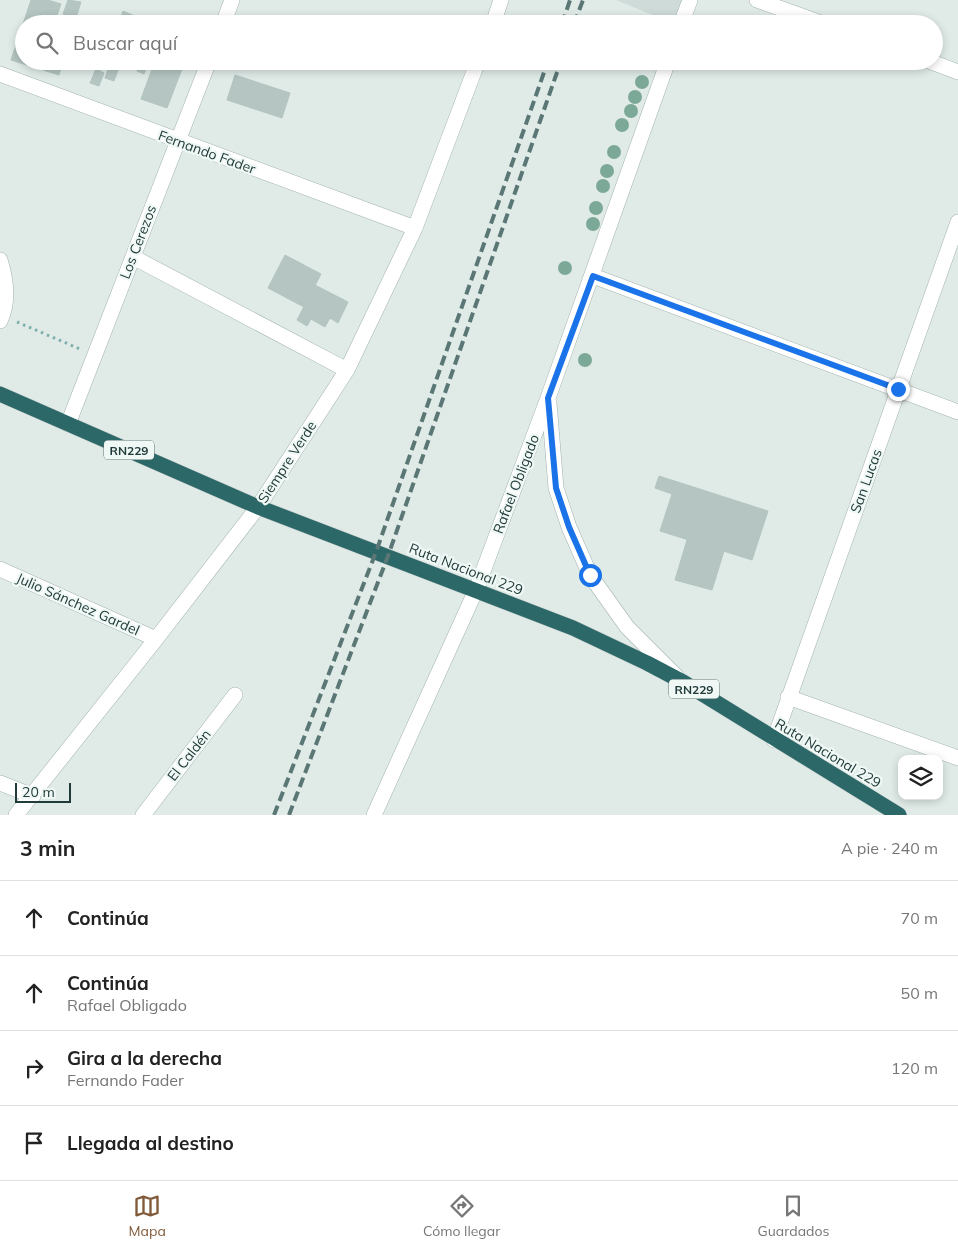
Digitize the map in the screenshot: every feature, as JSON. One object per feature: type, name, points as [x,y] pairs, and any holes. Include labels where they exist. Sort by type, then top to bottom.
[{"type":"highway","name":"Ruta Nacional 229","points":[[0,394],[258,507],[573,628],[648,662],[899,815]]},
{"type":"street","points":[[226,15],[232,0]]},
{"type":"street","points":[[496,15],[501,0]]},
{"type":"street","points":[[684,15],[690,0]]},
{"type":"street","points":[[757,0],[799,15]]},
{"type":"street","points":[[943,66],[958,72]]},
{"type":"street","name":"Los Cerezos","points":[[68,424],[206,70]]},
{"type":"street","name":"Siempre Verde","points":[[16,815],[33,796],[258,507],[347,370],[415,228],[475,70]]},
{"type":"street","name":"Rafael Obligado","points":[[374,815],[476,590],[593,276],[665,70]]},
{"type":"street","name":"Fernando Fader","points":[[0,74],[415,228]]},
{"type":"street","name":"San Lucas","points":[[774,740],[958,222]]},
{"type":"street","points":[[133,257],[347,370]]},
{"type":"street","points":[[0,260],[5,289],[5,302],[1,319]]},
{"type":"street","points":[[593,276],[958,412]]},
{"type":"street","points":[[548,398],[556,488],[569,527],[590,575],[627,627],[683,682]]},
{"type":"street","name":"Julio Sánchez Gardel","points":[[0,569],[156,639]]},
{"type":"street","name":"El Caldén","points":[[142,815],[235,695]]},
{"type":"street","points":[[788,697],[958,758]]},
{"type":"street","points":[[0,784],[33,796]]},
{"type":"path","points":[[1,319],[95,355]]},
{"type":"shaded area","points":[[616,0],[690,0],[681,15],[653,15]]},
{"type":"building","points":[[31,0],[48,0],[61,4],[57,15],[26,15]]},
{"type":"building","points":[[68,0],[81,2],[77,15],[63,14]]},
{"type":"building","points":[[123,11],[132,15],[121,15]]},
{"type":"building","points":[[15,48],[15,61],[11,60]]},
{"type":"building","points":[[43,70],[60,70],[59,75]]},
{"type":"building","points":[[96,70],[104,73],[99,86],[90,83]]},
{"type":"building","points":[[108,70],[118,70],[114,81],[105,78]]},
{"type":"building","points":[[137,70],[146,70],[144,74]]},
{"type":"building","points":[[152,70],[182,70],[167,108],[141,99]]},
{"type":"building","points":[[235,75],[290,93],[282,118],[227,100]]},
{"type":"building","points":[[285,255],[321,274],[304,307],[268,288]]},
{"type":"building","points":[[315,285],[348,302],[338,323],[330,318],[325,327],[311,319],[307,326],[297,320]]},
{"type":"building","points":[[659,476],[768,511],[752,560],[660,531],[672,494],[655,488]]},
{"type":"building","points":[[687,540],[724,551],[712,590],[675,580]]},
{"type":"railway","points":[[565,15],[570,0]]},
{"type":"railway","points":[[577,15],[583,0]]},
{"type":"railway","points":[[274,815],[376,552],[545,70]]},
{"type":"railway","points":[[289,815],[388,556],[558,70]]},
{"type":"route","points":[[590,575],[569,527],[556,488],[548,398],[593,276],[898,389]]}]
